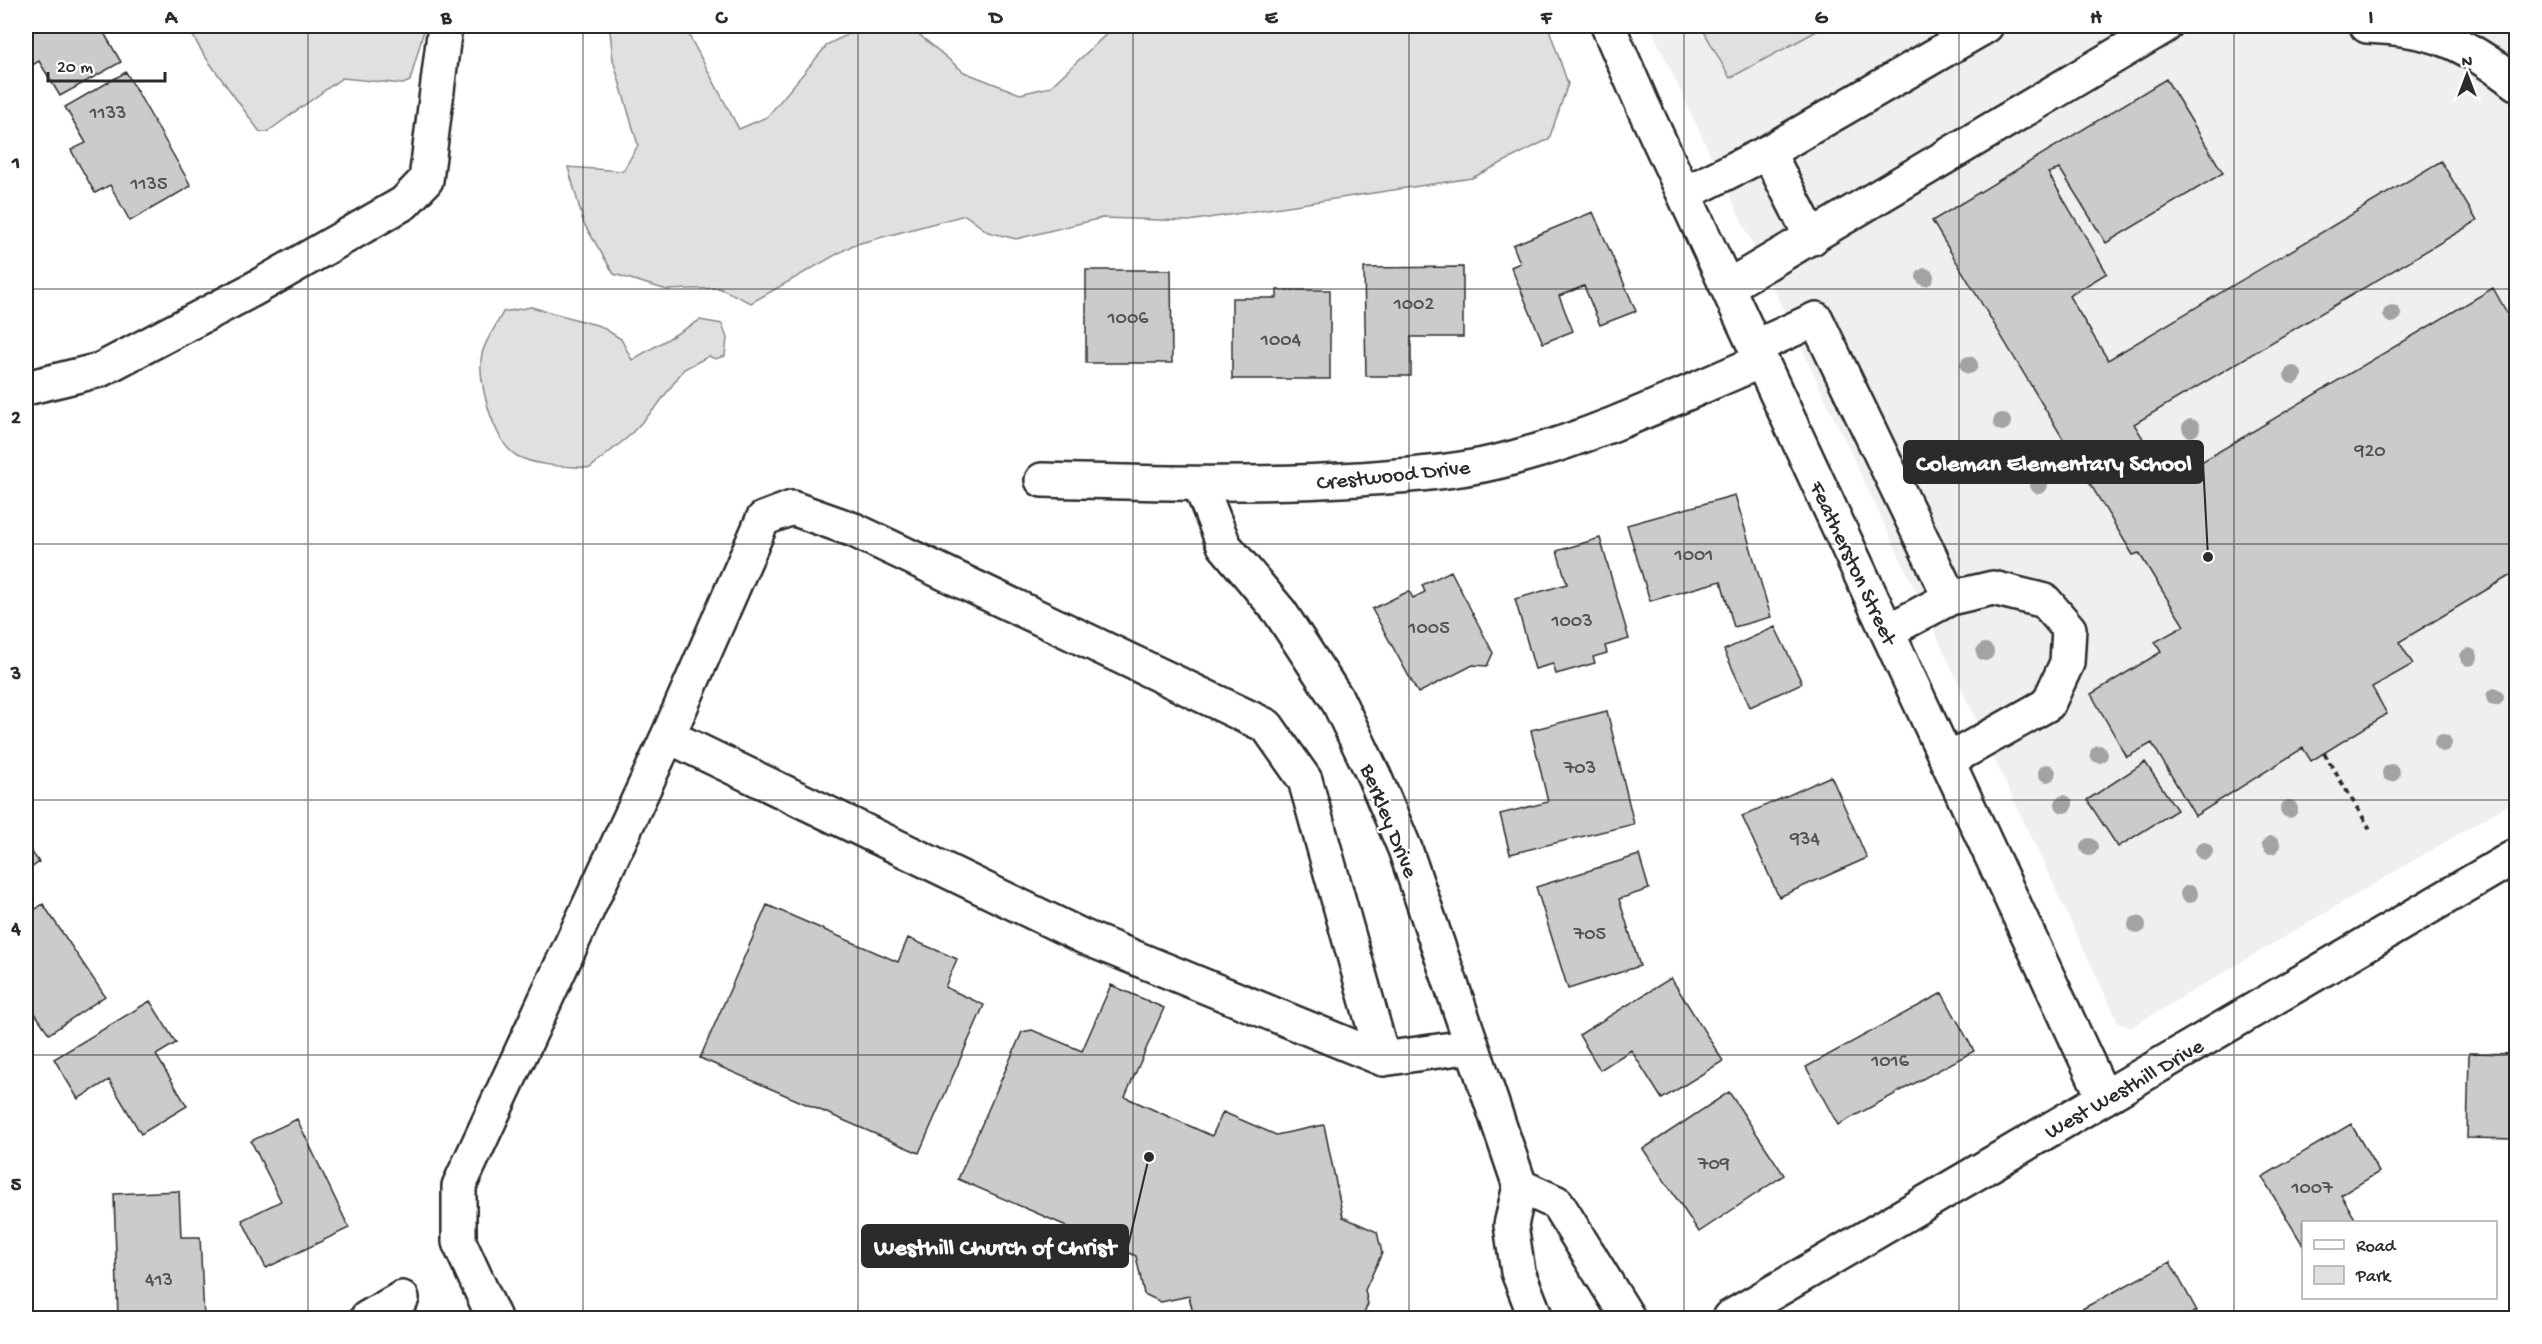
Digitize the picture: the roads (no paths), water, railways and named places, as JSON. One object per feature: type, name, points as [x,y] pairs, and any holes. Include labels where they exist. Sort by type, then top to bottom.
[{"type":"street","points":[[26,388],[100,370],[252,290],[404,202],[426,180],[445,26]]},
{"type":"street","name":"Featherston Street","points":[[1608,26],[2104,1098]]},
{"type":"street","points":[[1684,194],[1768,152],[1986,26]]},
{"type":"street","points":[[1727,287],[2164,26]]},
{"type":"street","points":[[2367,26],[2420,30],[2454,42],[2486,59],[2517,83]]},
{"type":"street","points":[[1768,152],[1812,238]]},
{"type":"street","name":"Crestwood Drive","points":[[1042,480],[1200,485],[1318,482],[1437,474],[1516,458],[1595,431],[1758,354],[1816,319],[1950,597]]},
{"type":"street","name":"Berkley Drive","points":[[1200,485],[1224,545],[1280,612],[1337,699],[1405,849],[1520,1186]]},
{"type":"street","points":[[494,1318],[459,1242],[459,1186],[668,736],[763,519],[792,508],[854,531],[1267,726],[1305,780],[1383,1059]]},
{"type":"street","points":[[1888,631],[1950,597],[1993,588],[2045,601],[2069,629],[2067,663],[2048,704],[1947,762]]},
{"type":"street","points":[[668,736],[1084,937],[1383,1059],[1472,1046]]},
{"type":"street","name":"West Westhill Drive","points":[[1729,1318],[2517,856]]},
{"type":"street","points":[[1536,1318],[1518,1272],[1511,1226],[1520,1186],[1557,1203],[1628,1318]]},
{"type":"street","points":[[367,1318],[402,1298]]},
{"type":"place","name":"Coleman Elementary School","points":[[2208,557]]},
{"type":"place","name":"Westhill Church of Christ","points":[[1149,1157]]}]
